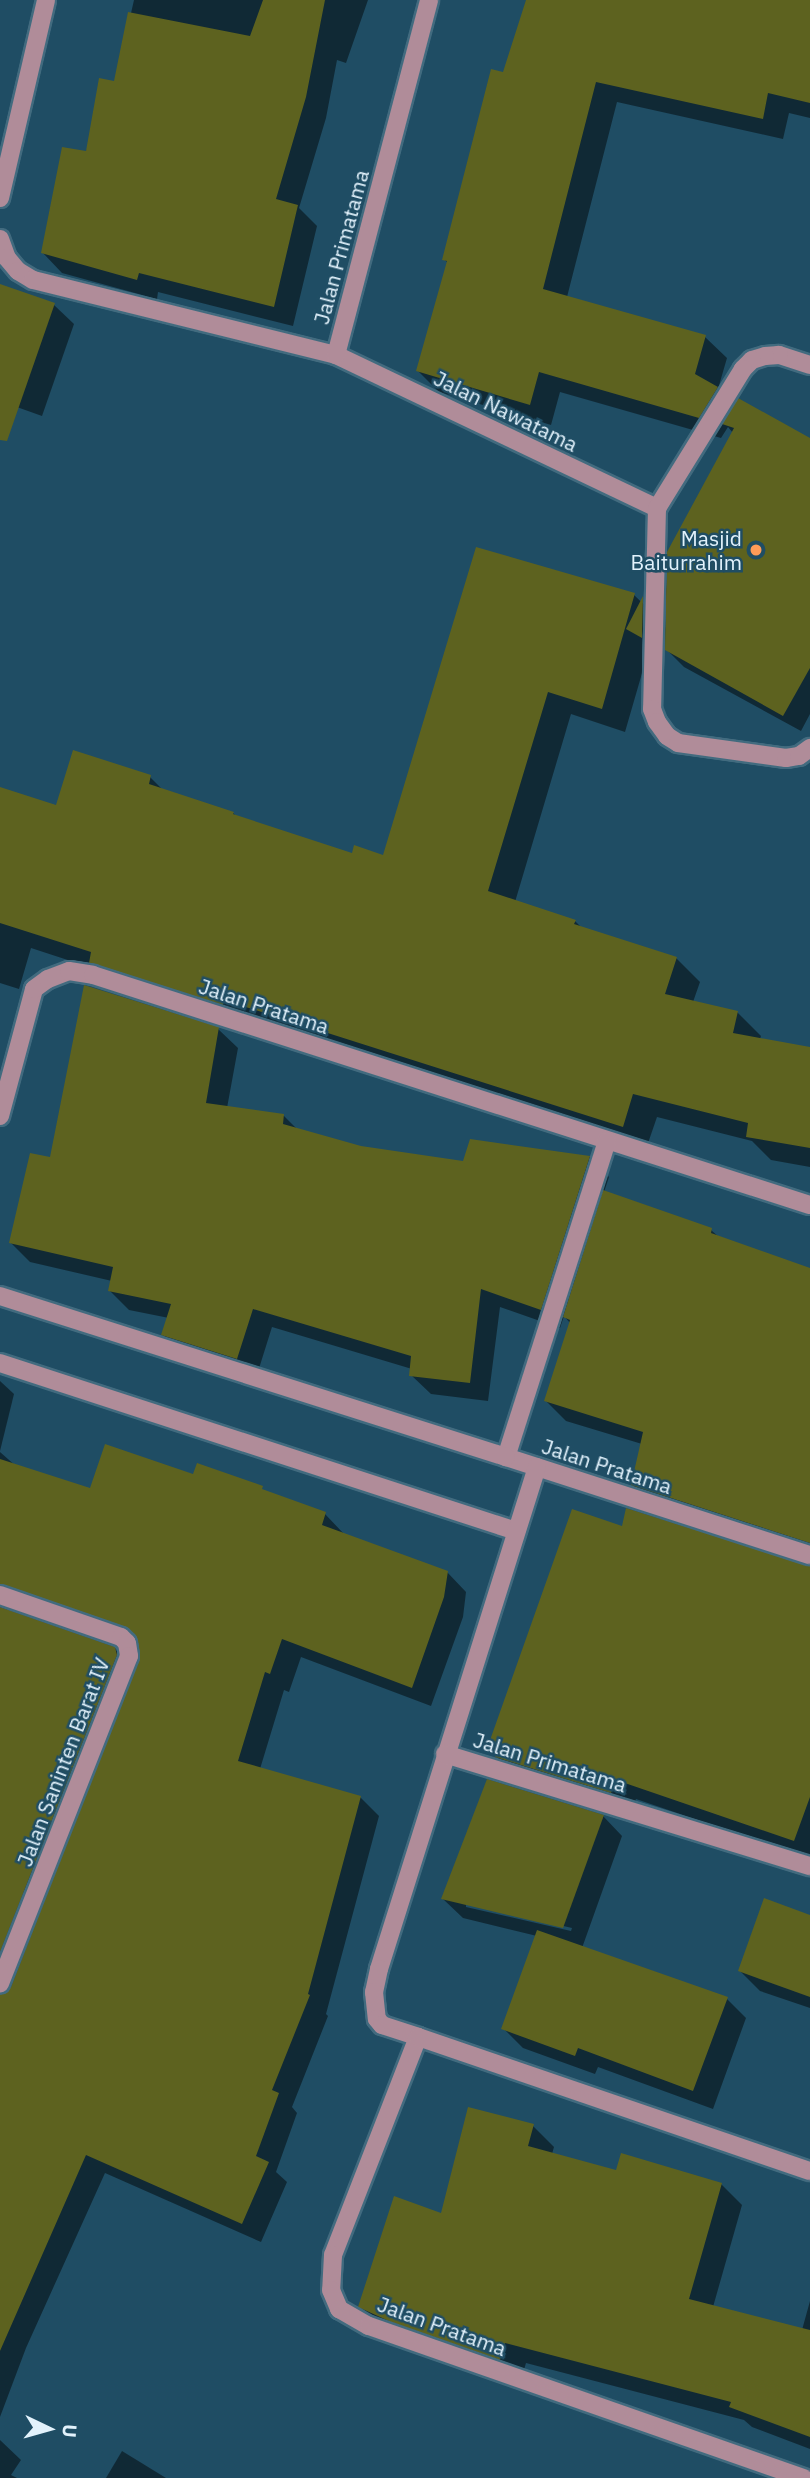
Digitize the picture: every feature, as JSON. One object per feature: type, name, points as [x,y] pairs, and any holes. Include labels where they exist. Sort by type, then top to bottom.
[{"type":"street","points":[[0,198],[46,0]]},
{"type":"street","name":"Jalan Primatama","points":[[0,239],[8,258],[18,271],[33,280],[336,355],[429,0]]},
{"type":"street","name":"Jalan Nawatama","points":[[336,355],[657,508]]},
{"type":"street","points":[[810,365],[779,355],[752,360],[743,369],[657,508],[652,709],[667,736],[678,743],[786,758],[799,756],[810,748]]},
{"type":"street","name":"Jalan Pratama","points":[[0,1116],[34,989],[48,979],[69,971],[93,975],[810,1205]]},
{"type":"street","name":"Jalan Pratama","points":[[607,1140],[506,1457],[810,1555]]},
{"type":"street","points":[[0,1296],[506,1457]]},
{"type":"street","points":[[0,1363],[516,1531]]},
{"type":"street","name":"Jalan Primatama","points":[[537,1467],[445,1754],[810,1866]]},
{"type":"street","name":"Jalan Saninten Barat IV","points":[[0,1595],[121,1637],[127,1643],[129,1656],[2,1972]]},
{"type":"street","points":[[445,1754],[374,1992],[374,2008],[382,2025],[810,2171]]},
{"type":"street","name":"Jalan Pratama","points":[[418,2037],[333,2255],[331,2290],[339,2309],[369,2326],[804,2478]]},
{"type":"building","points":[[263,0],[325,0],[306,97],[276,199],[298,205],[274,307],[139,273],[137,280],[41,253],[62,147],[86,151],[99,78],[114,81],[128,12],[250,36]]},
{"type":"building","points":[[526,0],[810,0],[810,103],[768,93],[763,119],[596,82],[543,289],[706,335],[695,374],[718,387],[699,418],[539,372],[530,405],[416,371],[447,261],[442,260],[491,69],[503,72]]},
{"type":"building","points":[[0,284],[55,303],[7,441],[0,440]]},
{"type":"building","name":"Masjid Baiturrahim","points":[[738,398],[810,438],[810,668],[783,716],[665,650],[667,552],[734,428],[722,424]]},
{"type":"building","points":[[476,547],[635,593],[602,709],[548,692],[488,891],[576,920],[574,924],[677,957],[665,994],[738,1011],[733,1033],[810,1047],[810,1148],[746,1137],[748,1123],[633,1094],[623,1127],[224,1000],[223,1005],[89,963],[91,952],[0,923],[0,787],[56,805],[73,750],[151,775],[149,784],[234,812],[233,814],[352,853],[354,845],[383,855]]},
{"type":"building","points":[[643,596],[642,638],[626,629]]},
{"type":"building","points":[[84,985],[219,1027],[206,1103],[284,1114],[283,1124],[361,1146],[463,1161],[470,1139],[590,1156],[541,1310],[481,1289],[470,1383],[409,1376],[411,1356],[253,1309],[237,1359],[161,1335],[171,1304],[108,1291],[113,1267],[9,1243],[30,1153],[50,1157]]},
{"type":"building","points":[[603,1190],[712,1228],[711,1233],[810,1268],[810,1543],[631,1485],[643,1432],[544,1401],[570,1320],[563,1317]]},
{"type":"building","points":[[105,1444],[193,1474],[197,1463],[263,1486],[262,1489],[326,1512],[322,1525],[448,1571],[444,1597],[412,1688],[282,1639],[270,1674],[265,1672],[238,1761],[361,1796],[308,1994],[310,1995],[272,2090],[279,2093],[256,2156],[269,2162],[242,2224],[86,2155],[0,2351],[0,1994],[11,1987],[140,1655],[136,1636],[125,1627],[0,1584],[0,1459],[90,1488]]},
{"type":"building","points":[[626,1508],[810,1566],[810,1797],[794,1841],[616,1780],[611,1793],[495,1757],[499,1747],[489,1743],[572,1509],[622,1526]]},
{"type":"building","points":[[0,1607],[115,1647],[117,1655],[0,1952]]},
{"type":"building","points":[[487,1779],[604,1815],[563,1928],[441,1899]]},
{"type":"building","points":[[764,1898],[810,1915],[810,1997],[738,1971]]},
{"type":"building","points":[[537,1930],[728,1997],[693,2091],[578,2048],[575,2056],[501,2029]]},
{"type":"building","points":[[468,2107],[534,2124],[528,2146],[616,2170],[621,2153],[722,2183],[689,2299],[810,2330],[810,2437],[729,2407],[731,2402],[505,2343],[500,2360],[391,2322],[358,2307],[394,2196],[441,2213]]},
{"type":"place","name":"Masjid Baiturrahim","points":[[756,550]]}]
